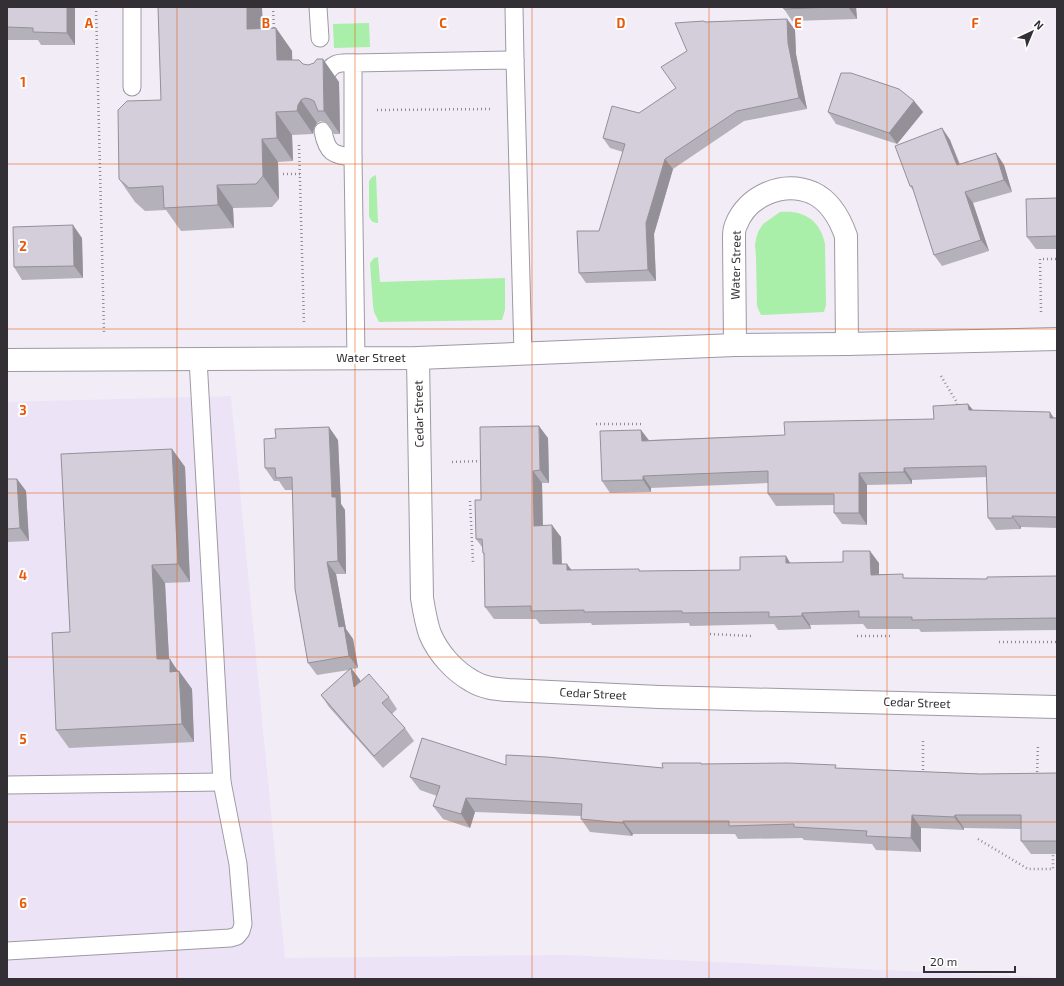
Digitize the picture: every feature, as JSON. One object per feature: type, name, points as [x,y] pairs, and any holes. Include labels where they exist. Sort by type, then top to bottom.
[{"type":"street","name":"Water Street","points":[[735,345],[735,226],[747,207],[756,199],[768,193],[791,188],[812,193],[830,206],[837,216],[846,236],[847,344]]},
{"type":"street","name":"Water Street","points":[[7,360],[418,358],[735,345],[847,344],[1057,338]]},
{"type":"street","name":"Cedar Street","points":[[418,358],[422,598],[430,634],[438,649],[450,664],[473,682],[491,688],[510,690],[640,696],[1057,707]]},
{"type":"lane","points":[[132,7],[132,87]]},
{"type":"lane","points":[[318,7],[320,38]]},
{"type":"lane","points":[[514,7],[523,354]]},
{"type":"lane","points":[[324,78],[334,65],[340,62],[515,60]]},
{"type":"lane","points":[[353,63],[356,358]]},
{"type":"lane","points":[[323,131],[325,141],[331,150],[337,155],[353,156]]},
{"type":"lane","points":[[7,951],[230,938],[237,936],[243,924],[238,864],[222,782],[198,359]]},
{"type":"lane","points":[[7,785],[222,782]]},
{"type":"path","points":[[96,7],[105,360]]},
{"type":"path","points":[[273,7],[274,34]]},
{"type":"path","points":[[353,110],[516,109]]},
{"type":"path","points":[[299,142],[304,324]]},
{"type":"path","points":[[283,174],[300,174]]},
{"type":"path","points":[[1041,312],[1040,259],[1057,259]]},
{"type":"path","points":[[941,376],[956,401],[959,412]]},
{"type":"path","points":[[596,424],[641,424]]},
{"type":"path","points":[[452,462],[483,461]]},
{"type":"path","points":[[470,501],[473,563]]},
{"type":"path","points":[[710,634],[752,636]]},
{"type":"path","points":[[857,636],[891,636]]},
{"type":"path","points":[[999,642],[1057,642]]},
{"type":"path","points":[[923,741],[923,776]]},
{"type":"path","points":[[1037,779],[1038,744]]},
{"type":"path","points":[[978,839],[1028,869],[1053,869],[1053,854]]},
{"type":"shaded area","points":[[231,396],[285,958],[566,955],[1057,979],[7,979],[7,402]]},
{"type":"green space","points":[[369,23],[370,47],[334,48],[333,24]]},
{"type":"green space","points":[[376,175],[378,223],[372,221],[369,216],[369,181]]},
{"type":"green space","points":[[780,212],[796,213],[810,218],[823,236],[825,244],[826,305],[824,312],[761,315],[757,306],[756,239],[763,224]]},
{"type":"green space","points":[[378,257],[380,282],[505,278],[505,310],[502,320],[379,322],[374,312],[370,263],[374,258]]},
{"type":"building","points":[[7,7],[67,7],[67,33],[33,32],[33,28],[7,27]]},
{"type":"building","points":[[158,7],[247,7],[247,29],[276,28],[277,60],[299,60],[303,64],[308,65],[314,63],[317,59],[323,59],[324,111],[318,111],[314,101],[305,98],[301,100],[297,111],[276,112],[277,138],[262,139],[263,176],[256,184],[217,185],[218,205],[164,208],[163,186],[129,188],[119,179],[118,110],[127,101],[161,100]]},
{"type":"building","points":[[783,7],[833,7],[784,9]]},
{"type":"building","points":[[787,19],[788,43],[799,98],[737,111],[665,159],[646,223],[648,270],[579,273],[577,231],[599,231],[625,144],[603,138],[612,106],[639,113],[676,88],[661,67],[687,51],[675,23]]},
{"type":"building","points":[[841,73],[851,73],[899,89],[914,101],[889,133],[828,112]]},
{"type":"building","points":[[942,128],[957,165],[996,153],[1004,180],[965,192],[981,240],[934,255],[912,186],[910,186],[895,146]]},
{"type":"building","points":[[1057,198],[1057,236],[1027,237],[1026,199]]},
{"type":"building","points":[[73,225],[74,266],[14,267],[13,227]]},
{"type":"building","points":[[968,404],[969,410],[1050,412],[1050,418],[1057,418],[1057,517],[1012,516],[1013,518],[988,518],[986,466],[904,468],[904,472],[859,473],[859,513],[834,513],[834,494],[768,494],[768,471],[643,476],[643,480],[602,481],[600,431],[641,430],[642,441],[785,435],[784,422],[934,419],[933,406]]},
{"type":"building","points":[[539,426],[540,470],[533,471],[534,526],[552,525],[553,564],[567,564],[567,570],[740,570],[740,557],[786,556],[786,563],[843,562],[843,551],[870,551],[871,575],[903,574],[903,578],[987,579],[987,577],[1057,576],[1057,618],[912,620],[912,617],[859,617],[859,611],[802,613],[802,616],[769,617],[769,612],[584,612],[584,610],[531,611],[531,606],[485,607],[484,553],[482,539],[476,539],[475,500],[481,500],[480,427]]},
{"type":"building","points":[[329,427],[332,497],[336,497],[338,561],[327,562],[339,627],[344,626],[349,656],[308,663],[295,589],[292,477],[276,478],[275,468],[265,468],[264,439],[276,438],[275,429]]},
{"type":"building","points":[[172,449],[178,564],[152,565],[157,659],[170,659],[170,672],[179,671],[182,724],[56,730],[52,633],[70,632],[61,454]]},
{"type":"building","points":[[7,479],[17,479],[20,528],[7,529]]},
{"type":"building","points":[[351,668],[354,687],[369,674],[389,697],[382,703],[405,728],[374,756],[321,695]]},
{"type":"building","points":[[422,738],[506,765],[506,755],[547,757],[663,768],[662,763],[788,763],[836,765],[835,768],[980,774],[1057,773],[1057,841],[1021,841],[1021,815],[955,815],[954,817],[912,815],[911,838],[866,836],[867,831],[794,827],[794,824],[729,826],[729,821],[623,821],[623,823],[581,819],[582,804],[466,798],[461,814],[433,806],[440,786],[410,777]]}]
